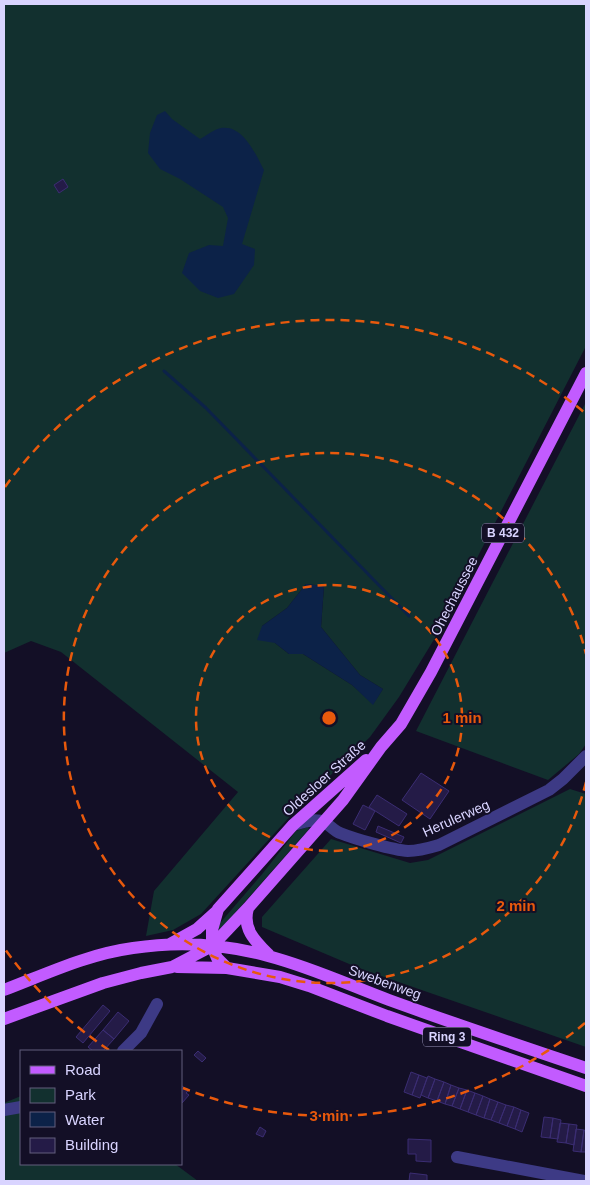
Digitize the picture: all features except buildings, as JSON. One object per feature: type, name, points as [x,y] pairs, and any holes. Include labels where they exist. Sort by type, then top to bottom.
[{"type":"main road","name":"Ohechaussee","points":[[381,747],[401,724],[420,693],[586,373]]},
{"type":"main road","name":"Oldesloer Straße","points":[[212,946],[212,930],[218,909],[293,825],[381,747]]},
{"type":"main road","name":"Oldesloer Straße","points":[[4,1019],[112,980],[172,968],[212,946],[343,800],[381,747]]},
{"type":"main road","points":[[248,908],[246,922],[249,932],[254,940],[270,956]]},
{"type":"main road","name":"B 432","points":[[169,945],[197,929],[218,909]]},
{"type":"main road","name":"Swebenweg","points":[[169,945],[212,946],[270,956],[586,1068]]},
{"type":"main road","name":"Ring 3","points":[[4,990],[88,958],[133,948],[169,945]]},
{"type":"main road","points":[[212,946],[217,958],[227,968]]},
{"type":"main road","name":"Ring 3","points":[[172,968],[227,968],[266,974],[293,981],[586,1086]]},
{"type":"street","name":"Herulerweg","points":[[324,822],[332,830],[342,834],[395,849],[409,851],[426,849],[439,845],[536,798],[584,761]]},
{"type":"street","points":[[293,825],[311,821],[324,822],[322,809],[326,795]]},
{"type":"street","points":[[124,1050],[141,1033],[157,1004]]},
{"type":"street","points":[[4,1110],[20,1107]]},
{"type":"street","points":[[457,1157],[584,1181]]},
{"type":"green space","points":[[4,4],[586,4],[586,346],[441,628],[399,697],[370,737],[304,801],[201,914],[173,930],[146,936],[154,891],[238,792],[61,652],[31,641],[4,653]],"holes":[[[306,584],[324,586],[321,627],[360,675],[383,689],[373,704],[352,685],[303,654],[289,654],[275,643],[262,626],[287,608]]]},
{"type":"green space","points":[[586,402],[586,744],[579,754],[548,780],[416,731]]},
{"type":"green space","points":[[570,789],[586,794],[586,1047],[361,969],[262,927],[262,917],[331,839],[410,863],[428,860]]},
{"type":"green space","points":[[308,827],[309,829],[218,930],[220,923],[296,831]]},
{"type":"green space","points":[[20,1096],[20,1165],[176,1165],[198,1181],[4,1181],[4,1103]]},
{"type":"water","points":[[165,111],[172,119],[200,139],[221,128],[229,128],[236,131],[248,142],[264,170],[242,244],[255,249],[254,265],[234,294],[218,298],[200,291],[182,273],[189,253],[209,245],[223,246],[228,218],[223,207],[180,179],[160,169],[148,153],[150,133],[157,115]]},
{"type":"water","points":[[306,584],[324,586],[321,627],[360,675],[383,689],[373,705],[352,685],[303,654],[289,654],[275,643],[257,640],[262,626],[287,608]]},
{"type":"waterway","points":[[164,371],[206,408],[409,616]]}]
